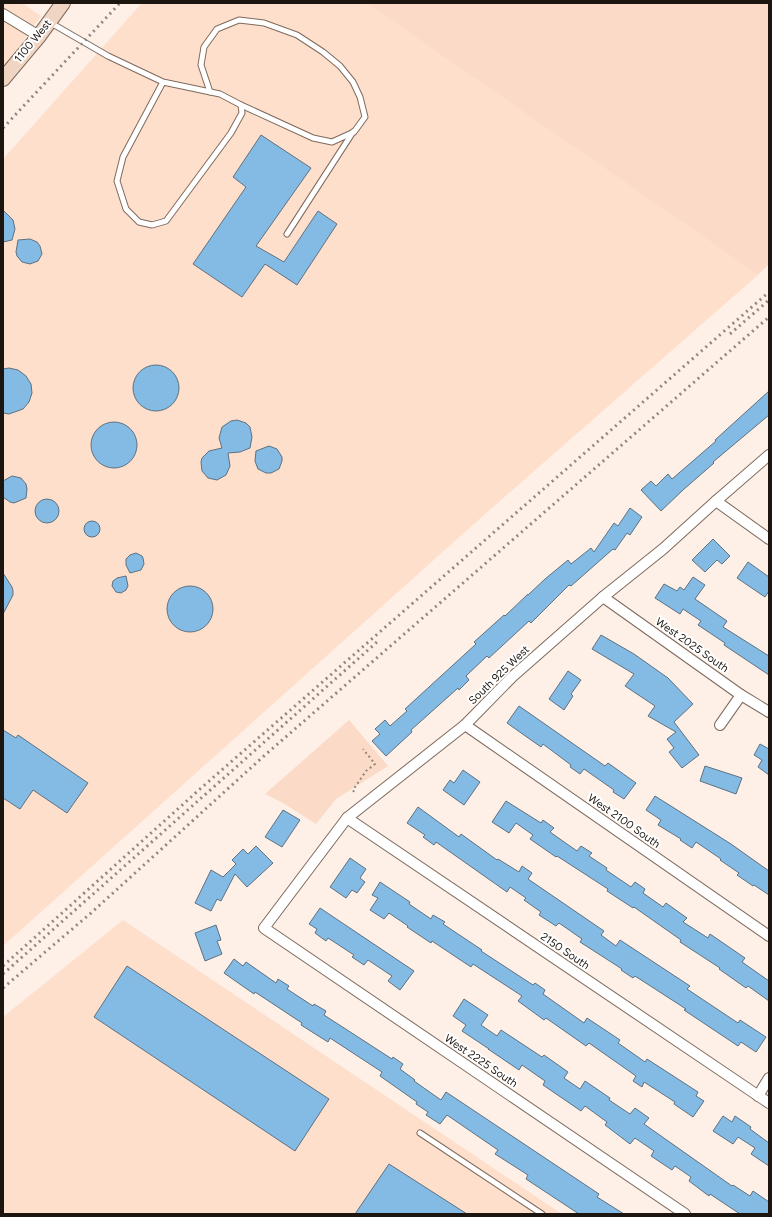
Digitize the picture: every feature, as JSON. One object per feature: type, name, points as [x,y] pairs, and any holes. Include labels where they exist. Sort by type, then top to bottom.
[{"type":"street","name":"1100 West","points":[[3,79],[50,22],[62,3]]},
{"type":"street","points":[[3,14],[39,36]]},
{"type":"street","name":"South 925 West","points":[[264,928],[347,818],[465,726],[512,677],[602,597],[663,549],[769,455]]},
{"type":"street","points":[[716,501],[769,539]]},
{"type":"street","name":"West 2025 South","points":[[602,597],[741,695],[769,712]]},
{"type":"street","points":[[720,725],[741,695]]},
{"type":"street","name":"West 2100 South","points":[[465,726],[769,936]]},
{"type":"street","name":"2150 South","points":[[347,818],[769,1104]]},
{"type":"street","name":"West 2225 South","points":[[264,928],[684,1214]]},
{"type":"street","points":[[758,1096],[769,1078]]},
{"type":"lane","points":[[210,92],[201,65],[204,47],[217,29],[239,20],[264,22],[298,35],[340,66],[353,82],[360,97],[364,116],[287,234]]},
{"type":"lane","points":[[50,22],[108,56],[163,82],[220,94],[313,138],[332,142],[354,132]]},
{"type":"lane","points":[[163,82],[123,157],[117,181],[126,208],[139,222],[152,225],[166,221],[231,133],[242,114],[241,105]]},
{"type":"lane","points":[[420,1133],[542,1214]]},
{"type":"path","points":[[354,792],[353,790],[366,771],[375,764],[363,749]]},
{"type":"shaded area","points":[[3,3],[22,3],[41,16],[3,69]]},
{"type":"shaded area","points":[[142,3],[366,3],[758,275],[484,515],[3,946],[3,159]]},
{"type":"shaded area","points":[[366,3],[769,3],[769,264],[758,275]]},
{"type":"shaded area","points":[[349,720],[388,766],[336,799],[316,824],[283,803],[265,794]]},
{"type":"shaded area","points":[[123,920],[562,1214],[3,1214],[3,1017]]},
{"type":"building","points":[[261,135],[311,168],[256,246],[284,262],[318,211],[337,224],[297,285],[265,264],[242,297],[193,264],[246,187],[233,177]]},
{"type":"building","points":[[3,210],[13,220],[15,229],[12,240],[3,242]]},
{"type":"building","points":[[30,239],[37,242],[40,246],[42,254],[38,261],[30,264],[22,262],[17,256],[16,252],[18,240]]},
{"type":"building","points":[[156,365],[169,369],[175,375],[179,388],[175,401],[169,407],[156,411],[143,407],[137,401],[133,388],[137,375],[143,369]]},
{"type":"building","points":[[9,368],[18,370],[26,376],[31,384],[32,393],[29,402],[23,409],[9,414],[3,413],[3,369]]},
{"type":"building","points":[[769,391],[769,415],[713,462],[714,463],[661,511],[641,490],[651,481],[656,486],[668,474],[672,479],[716,441],[715,440]]},
{"type":"building","points":[[237,420],[246,423],[250,427],[252,437],[250,448],[240,452],[228,453],[230,466],[226,475],[217,480],[208,478],[202,471],[202,458],[209,451],[222,448],[219,438],[222,427],[231,421]]},
{"type":"building","points":[[114,422],[127,426],[133,432],[137,445],[133,458],[127,464],[114,468],[101,464],[95,458],[91,445],[95,432],[101,426]]},
{"type":"building","points":[[269,446],[277,449],[282,457],[282,461],[279,469],[271,473],[266,473],[258,469],[255,461],[256,451]]},
{"type":"building","points":[[12,476],[21,478],[26,484],[27,489],[26,498],[14,503],[3,497],[3,481]]},
{"type":"building","points":[[47,499],[56,502],[59,511],[56,520],[47,523],[38,520],[35,511],[38,502]]},
{"type":"building","points":[[630,508],[642,517],[630,535],[627,533],[615,550],[613,549],[571,586],[569,585],[531,623],[529,621],[489,658],[487,656],[466,676],[469,680],[459,690],[458,688],[411,730],[412,732],[386,756],[372,741],[380,734],[375,729],[385,720],[390,726],[407,711],[405,709],[476,644],[474,642],[568,560],[571,564],[591,548],[594,552],[614,523],[618,526]]},
{"type":"building","points":[[92,521],[98,523],[100,529],[98,535],[92,537],[86,535],[84,529],[86,523]]},
{"type":"building","points":[[713,539],[730,556],[722,564],[717,560],[705,572],[692,560]]},
{"type":"building","points":[[136,553],[142,556],[144,564],[141,570],[130,573],[126,565],[126,559],[130,555]]},
{"type":"building","points":[[748,562],[769,577],[769,591],[765,597],[737,578]]},
{"type":"building","points":[[3,573],[12,587],[13,595],[3,614]]},
{"type":"building","points":[[126,576],[128,586],[126,590],[121,593],[116,592],[112,586],[113,581],[117,578]]},
{"type":"building","points":[[693,577],[705,585],[695,599],[727,621],[723,627],[769,656],[769,675],[724,645],[725,643],[698,625],[701,621],[683,609],[680,614],[655,598],[664,584],[677,591],[680,587],[684,590]]},
{"type":"building","points":[[190,586],[203,590],[209,596],[213,609],[209,622],[203,628],[190,632],[177,628],[171,622],[167,609],[171,596],[177,590]]},
{"type":"building","points":[[601,635],[634,654],[668,678],[693,704],[674,722],[699,755],[682,768],[669,752],[674,748],[667,739],[676,732],[648,716],[655,706],[625,686],[634,674],[592,649]]},
{"type":"building","points":[[568,671],[581,680],[571,694],[573,696],[564,710],[549,699]]},
{"type":"building","points":[[519,706],[605,766],[608,763],[636,783],[624,799],[584,769],[580,774],[570,767],[571,765],[543,744],[541,747],[507,723]]},
{"type":"building","points":[[3,730],[16,738],[18,735],[88,783],[67,813],[33,790],[20,809],[3,798]]},
{"type":"building","points":[[760,744],[769,749],[769,775],[758,767],[762,760],[754,755]]},
{"type":"building","points":[[705,766],[742,778],[736,794],[700,781]]},
{"type":"building","points":[[463,770],[480,782],[464,805],[443,790],[450,780],[454,783]]},
{"type":"building","points":[[655,796],[731,844],[769,871],[769,895],[737,875],[739,873],[696,842],[692,848],[680,840],[681,839],[658,825],[661,820],[646,810]]},
{"type":"building","points":[[506,801],[541,823],[543,820],[554,828],[550,832],[577,851],[581,846],[592,853],[589,856],[607,868],[606,870],[631,887],[635,882],[645,889],[643,893],[663,907],[666,903],[687,918],[683,922],[708,938],[710,934],[745,958],[742,962],[769,981],[769,1001],[748,986],[746,988],[719,969],[720,968],[680,942],[681,940],[634,907],[633,908],[607,891],[608,889],[530,839],[533,835],[516,823],[509,833],[492,822]]},
{"type":"building","points":[[418,807],[459,837],[461,834],[497,860],[498,859],[519,872],[522,866],[532,873],[528,879],[604,931],[601,935],[616,946],[620,940],[690,986],[687,989],[738,1023],[740,1020],[766,1037],[756,1052],[741,1042],[738,1046],[684,1010],[686,1009],[635,976],[633,978],[621,970],[622,969],[580,942],[582,939],[559,923],[556,926],[539,915],[541,912],[524,900],[526,898],[510,887],[507,892],[436,842],[434,845],[423,837],[425,835],[407,823]]},
{"type":"building","points":[[283,810],[300,820],[282,847],[265,837]]},
{"type":"building","points":[[256,846],[273,863],[247,887],[235,874],[221,901],[217,899],[211,911],[195,903],[211,870],[223,877],[236,864],[232,860],[243,849],[248,854]]},
{"type":"building","points":[[350,858],[366,869],[360,878],[365,882],[357,893],[352,890],[346,898],[330,887]]},
{"type":"building","points":[[380,882],[410,902],[409,904],[431,919],[433,915],[445,922],[443,924],[482,950],[481,951],[533,985],[535,983],[545,990],[543,994],[584,1023],[587,1018],[620,1040],[618,1043],[645,1062],[647,1059],[698,1092],[696,1096],[704,1101],[693,1117],[674,1104],[675,1102],[644,1082],[642,1087],[633,1081],[636,1076],[589,1043],[586,1046],[546,1018],[544,1020],[518,1001],[522,996],[473,964],[471,967],[432,941],[431,943],[389,913],[384,919],[370,910],[378,898],[372,895]]},
{"type":"building","points":[[320,908],[414,971],[400,990],[388,981],[392,976],[368,960],[364,965],[352,957],[354,955],[328,938],[326,941],[315,933],[317,929],[309,924]]},
{"type":"building","points":[[216,925],[221,940],[217,941],[222,954],[205,961],[195,933]]},
{"type":"building","points":[[234,959],[243,966],[246,962],[276,983],[278,979],[289,986],[287,989],[313,1006],[314,1004],[326,1011],[324,1015],[392,1059],[393,1057],[403,1064],[400,1069],[441,1100],[446,1092],[599,1194],[597,1197],[624,1214],[579,1214],[526,1179],[528,1175],[495,1154],[498,1150],[447,1115],[440,1124],[426,1115],[428,1112],[416,1104],[417,1102],[380,1076],[382,1072],[330,1038],[328,1042],[301,1025],[302,1023],[255,992],[254,994],[224,973]]},
{"type":"building","points":[[127,966],[329,1099],[295,1151],[94,1017]]},
{"type":"building","points":[[464,999],[488,1015],[481,1025],[497,1036],[501,1030],[542,1057],[544,1055],[568,1072],[564,1078],[580,1089],[585,1081],[630,1114],[635,1108],[649,1118],[644,1124],[732,1186],[733,1185],[750,1196],[753,1191],[769,1202],[769,1214],[740,1214],[710,1194],[709,1196],[689,1181],[691,1177],[675,1166],[672,1170],[651,1156],[654,1151],[635,1138],[630,1144],[605,1125],[607,1122],[585,1106],[581,1111],[543,1085],[545,1081],[522,1065],[519,1070],[462,1031],[466,1025],[453,1016]]},
{"type":"building","points":[[723,1116],[732,1122],[735,1116],[751,1127],[750,1129],[769,1143],[769,1166],[751,1154],[755,1148],[738,1137],[733,1144],[713,1131]]},
{"type":"building","points":[[389,1164],[467,1214],[355,1214]]},
{"type":"railway","points":[[3,128],[120,3]]},
{"type":"railway","points":[[3,966],[200,789],[769,292]]},
{"type":"railway","points":[[730,334],[769,300]]},
{"type":"railway","points":[[3,988],[91,913],[265,755],[769,317]]},
{"type":"railway","points":[[3,974],[377,642]]}]
